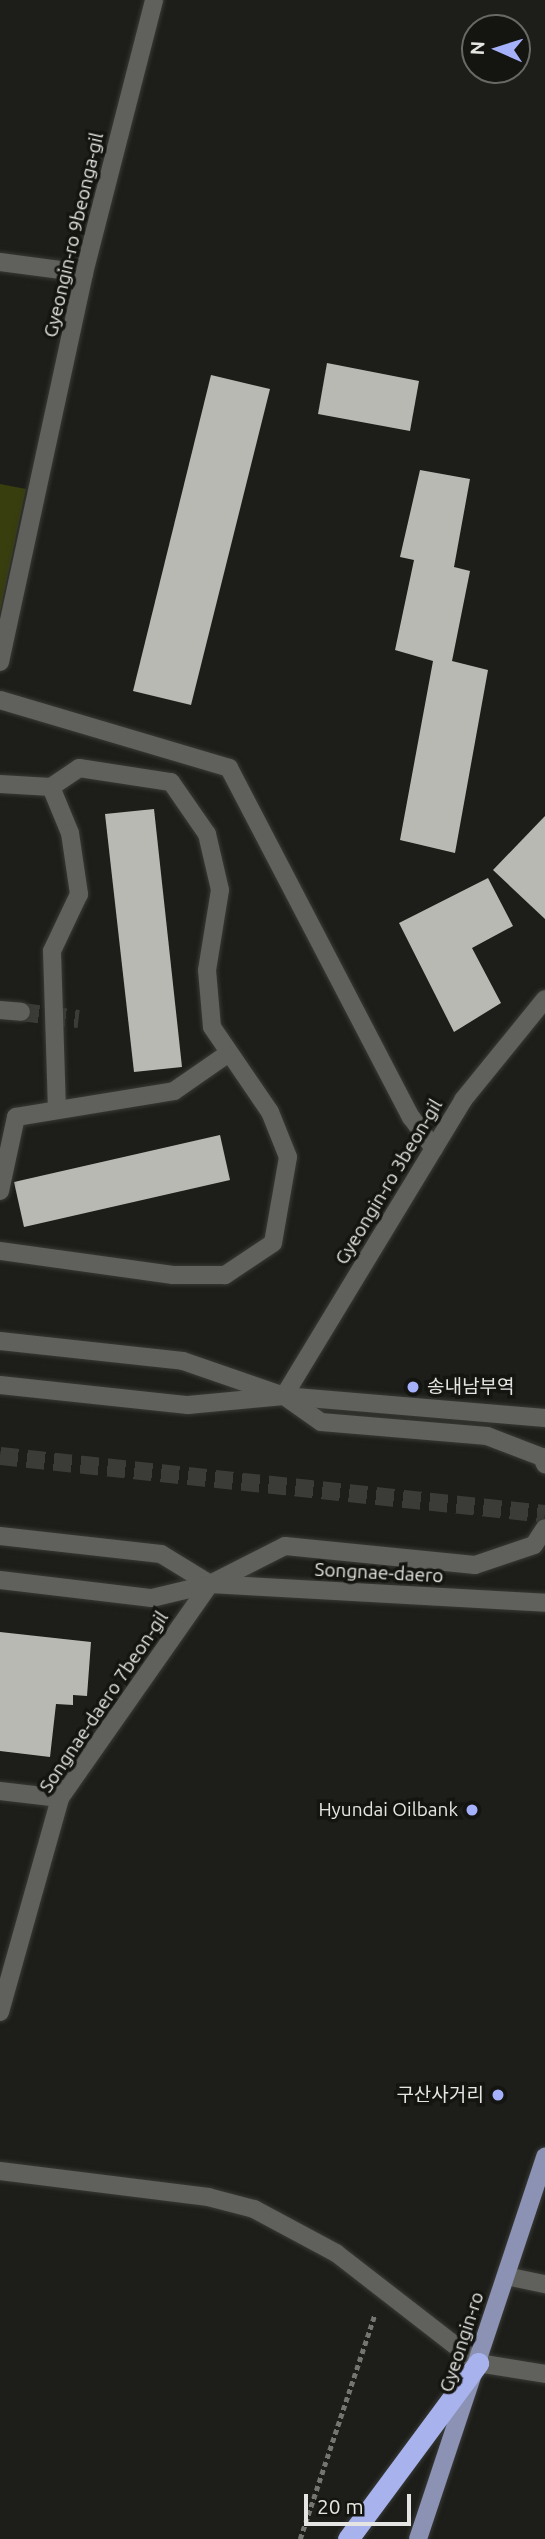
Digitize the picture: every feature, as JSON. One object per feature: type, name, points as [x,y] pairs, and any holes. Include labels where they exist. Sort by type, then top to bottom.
[{"type":"highway","points":[[348,2539],[478,2363]]},
{"type":"main road","name":"Gyeongin-ro","points":[[418,2539],[545,2157]]},
{"type":"street","name":"Gyeongin-ro 9beonga-gil","points":[[0,662],[42,481],[84,273],[154,0]]},
{"type":"street","points":[[0,262],[84,273]]},
{"type":"street","points":[[0,700],[229,768],[411,1117],[434,1149]]},
{"type":"street","points":[[0,784],[51,787],[79,768],[171,782],[207,834],[220,890],[207,970],[212,1027],[226,1055],[270,1112],[288,1157],[273,1243],[225,1275],[173,1275],[0,1251]]},
{"type":"street","points":[[51,787],[70,833],[79,894],[52,951],[57,1110]]},
{"type":"street","name":"Gyeongin-ro 3beon-gil","points":[[284,1396],[463,1100],[545,999]]},
{"type":"street","points":[[0,1010],[21,1012]]},
{"type":"street","points":[[0,1191],[16,1117],[174,1091],[226,1055]]},
{"type":"street","points":[[0,1341],[183,1361],[284,1396],[321,1422],[487,1436],[542,1457],[545,1464]]},
{"type":"street","points":[[0,1385],[188,1405],[284,1396],[545,1418]]},
{"type":"street","points":[[210,1584],[285,1546],[475,1565],[534,1545],[545,1528]]},
{"type":"street","name":"Songnae-daero","points":[[0,1536],[161,1554],[210,1584]]},
{"type":"street","name":"Songnae-daero","points":[[0,1580],[152,1598],[210,1584],[545,1603]]},
{"type":"street","name":"Songnae-daero 7beon-gil","points":[[0,2012],[60,1798],[210,1584]]},
{"type":"street","points":[[0,1791],[60,1798]]},
{"type":"street","points":[[0,2171],[208,2196],[254,2209],[336,2253],[478,2363],[545,2374]]},
{"type":"street","points":[[506,2276],[545,2284]]},
{"type":"path","points":[[300,2539],[383,2289]]},
{"type":"green space","points":[[0,484],[26,489],[0,613]]},
{"type":"building","points":[[327,363],[419,381],[410,431],[318,414]]},
{"type":"building","points":[[211,375],[270,389],[191,705],[133,691]]},
{"type":"building","points":[[420,470],[470,479],[454,567],[470,571],[452,661],[488,670],[455,853],[400,840],[433,661],[395,650],[414,560],[400,557]]},
{"type":"building","points":[[154,809],[182,1067],[134,1072],[105,814]]},
{"type":"building","points":[[545,816],[545,919],[493,870]]},
{"type":"building","points":[[488,878],[513,926],[472,948],[501,1003],[454,1032],[399,923]]},
{"type":"building","points":[[220,1135],[230,1180],[24,1227],[14,1182]]},
{"type":"building","points":[[0,1632],[91,1642],[87,1696],[73,1695],[73,1705],[56,1704],[50,1757],[0,1751]]},
{"type":"tunnel","points":[[21,1012],[79,1019]]},
{"type":"tunnel","points":[[0,1456],[545,1514]]},
{"type":"place","name":"송내남부역","points":[[413,1387]]},
{"type":"place","name":"Hyundai Oilbank","points":[[472,1810]]},
{"type":"place","name":"구산사거리","points":[[498,2095]]}]
